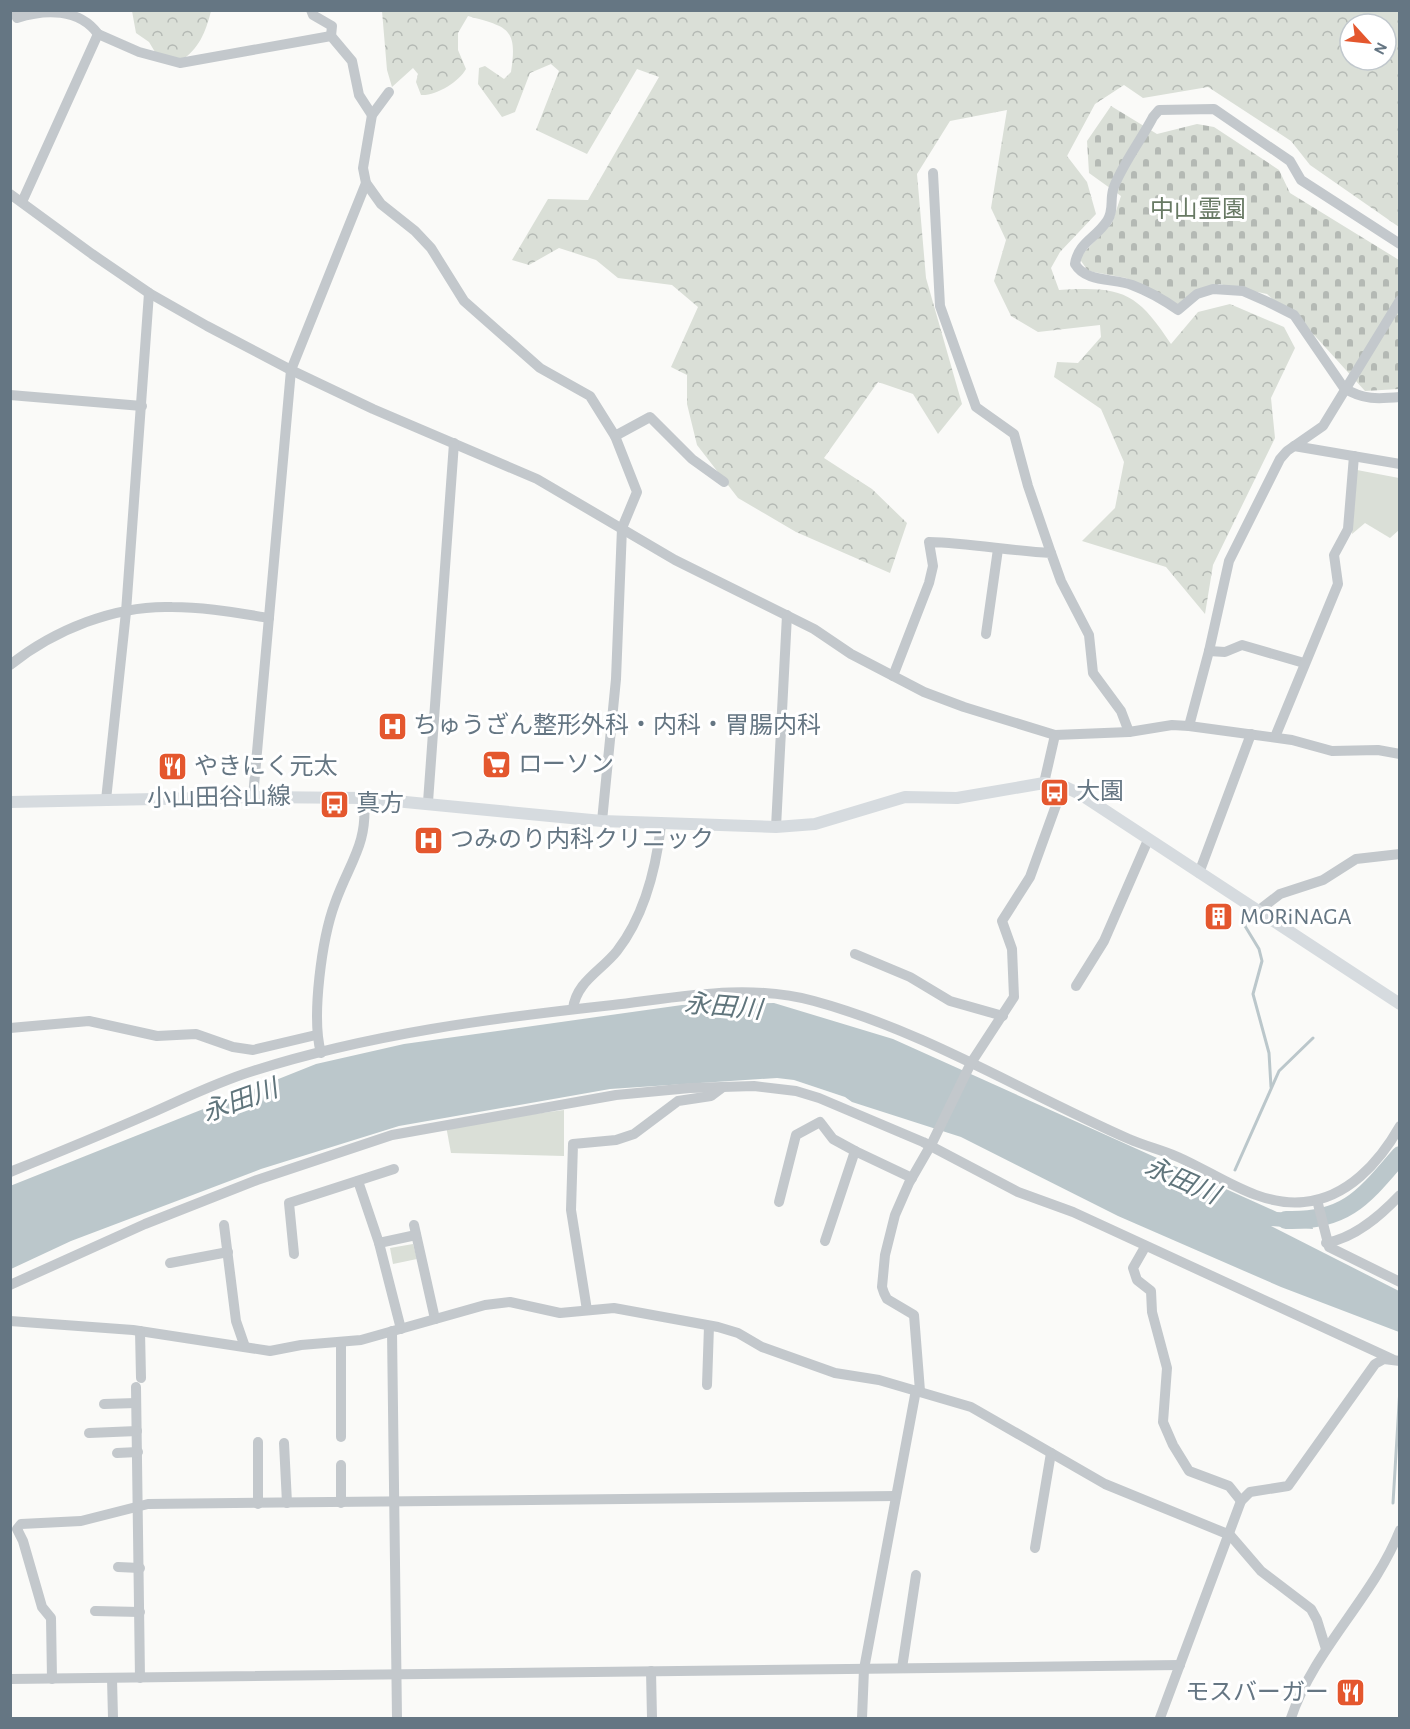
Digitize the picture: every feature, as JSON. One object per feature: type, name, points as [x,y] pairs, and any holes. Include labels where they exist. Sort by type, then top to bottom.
[{"type":"main road","name":"小山田谷山線","points":[[10,802],[253,797],[364,798],[428,802],[602,821],[661,825],[776,827],[815,824],[905,797],[957,798],[1044,783],[1064,786],[1400,1004]]},
{"type":"street","points":[[14,10],[17,18],[38,11],[73,15],[93,27],[98,34],[139,52],[180,63],[332,36]]},
{"type":"street","points":[[311,10],[313,15],[332,26],[332,36],[352,61],[359,95],[372,115]]},
{"type":"street","points":[[22,202],[98,34]]},
{"type":"street","points":[[389,92],[372,115],[363,168],[366,183],[381,204],[416,231],[431,248],[464,301],[531,362],[590,396],[615,436],[637,492],[622,528],[616,679],[602,821]]},
{"type":"street","points":[[1400,244],[1301,180],[1290,161],[1248,130],[1214,109],[1159,110],[1113,191],[1112,212],[1107,221],[1078,251],[1075,264],[1077,269],[1092,277],[1133,285],[1178,310],[1197,294],[1213,289],[1243,291],[1294,315],[1344,388],[1355,395],[1372,400],[1400,397]]},
{"type":"street","points":[[933,173],[939,306],[976,407],[1014,434],[1028,486],[1061,581],[1089,634],[1093,673],[1121,711],[1129,732]]},
{"type":"street","points":[[253,797],[291,370],[366,183]]},
{"type":"street","points":[[10,194],[149,292],[291,370],[537,479],[715,582],[787,615],[893,676],[964,707],[1055,735],[1129,732],[1173,725],[1275,737],[1332,751],[1378,750],[1400,754]]},
{"type":"street","points":[[106,800],[126,612],[149,292]]},
{"type":"street","points":[[1189,726],[1229,561],[1280,459],[1323,426],[1344,388],[1400,300]]},
{"type":"street","points":[[10,395],[142,406]]},
{"type":"street","points":[[615,436],[650,417],[692,459],[724,482]]},
{"type":"street","points":[[428,802],[454,443]]},
{"type":"street","points":[[1294,446],[1400,464]]},
{"type":"street","points":[[1275,737],[1338,584],[1334,555],[1348,529],[1353,456]]},
{"type":"street","points":[[893,676],[929,583],[933,566],[930,542],[970,543],[998,549],[1051,553]]},
{"type":"street","points":[[986,634],[998,549]]},
{"type":"street","points":[[10,665],[48,637],[66,629],[126,612],[170,606],[268,618]]},
{"type":"street","points":[[776,827],[787,615]]},
{"type":"street","points":[[1209,651],[1225,652],[1242,645],[1304,663]]},
{"type":"street","points":[[1199,873],[1251,734]]},
{"type":"street","points":[[1044,783],[1055,735]]},
{"type":"street","points":[[862,1719],[864,1668],[918,1391],[914,1315],[887,1299],[882,1287],[891,1227],[912,1178],[931,1145],[971,1063],[1014,997],[1015,965],[1002,921],[1030,877],[1064,786]]},
{"type":"street","points":[[321,1053],[316,1035],[329,920],[361,844],[366,822],[364,798]]},
{"type":"street","points":[[573,1009],[574,999],[580,989],[617,951],[644,901],[655,872],[661,825]]},
{"type":"street","points":[[1076,986],[1104,941],[1148,840]]},
{"type":"street","points":[[1258,911],[1280,894],[1323,880],[1356,859],[1400,854]]},
{"type":"street","points":[[855,954],[910,977],[950,1001],[1003,1016]]},
{"type":"street","points":[[10,1172],[253,1071],[356,1043],[573,1009],[741,991],[775,992],[884,1024],[1133,1141],[1181,1158],[1241,1188],[1280,1201],[1301,1203],[1317,1200],[1329,1197],[1351,1185],[1386,1147],[1400,1126]]},
{"type":"street","points":[[10,1028],[89,1021],[157,1036],[196,1034],[243,1050],[267,1048],[316,1035]]},
{"type":"street","points":[[587,1310],[572,1210],[573,1144],[616,1140],[634,1134],[678,1101],[711,1096],[723,1087]]},
{"type":"street","points":[[10,1285],[145,1224],[257,1180],[392,1135],[616,1095],[723,1087],[783,1089],[819,1098],[931,1145],[1018,1191],[1072,1212],[1396,1360]]},
{"type":"street","points":[[778,1202],[796,1136],[820,1122],[833,1139],[912,1178]]},
{"type":"street","points":[[825,1242],[855,1151]]},
{"type":"street","points":[[294,1254],[289,1203],[394,1169]]},
{"type":"street","points":[[358,1181],[379,1243],[396,1330],[397,1719]]},
{"type":"street","points":[[1326,1243],[1349,1236],[1377,1218],[1400,1195]]},
{"type":"street","points":[[1317,1200],[1326,1243],[1336,1252],[1400,1282]]},
{"type":"street","points":[[224,1225],[236,1321],[245,1347]]},
{"type":"street","points":[[379,1243],[415,1230],[435,1319]]},
{"type":"street","points":[[1145,1247],[1133,1268],[1137,1280],[1151,1291],[1152,1312],[1166,1358],[1163,1422],[1166,1431],[1189,1471],[1229,1486],[1241,1501]]},
{"type":"street","points":[[170,1263],[228,1252]]},
{"type":"street","points":[[10,1321],[84,1324],[270,1350],[361,1340],[485,1305],[510,1302],[560,1313],[614,1308],[709,1326],[738,1334],[762,1347],[835,1373],[879,1380],[971,1407],[1105,1484],[1230,1535],[1261,1570],[1311,1609],[1326,1648]]},
{"type":"street","points":[[707,1385],[709,1326]]},
{"type":"street","points":[[140,1331],[139,1383],[136,1403],[140,1678]]},
{"type":"street","points":[[341,1342],[341,1437]]},
{"type":"street","points":[[1160,1719],[1241,1501],[1250,1492],[1287,1486],[1375,1364],[1384,1359],[1396,1360]]},
{"type":"street","points":[[104,1404],[136,1403]]},
{"type":"street","points":[[89,1433],[137,1431]]},
{"type":"street","points":[[258,1442],[258,1503]]},
{"type":"street","points":[[284,1443],[287,1503]]},
{"type":"street","points":[[117,1453],[138,1452]]},
{"type":"street","points":[[1035,1548],[1051,1453]]},
{"type":"street","points":[[341,1466],[341,1503]]},
{"type":"street","points":[[52,1679],[51,1618],[42,1607],[17,1526],[81,1521],[148,1504],[896,1496]]},
{"type":"street","points":[[1291,1719],[1297,1700],[1326,1648],[1397,1548],[1400,1530]]},
{"type":"street","points":[[118,1567],[140,1568]]},
{"type":"street","points":[[902,1668],[916,1575]]},
{"type":"street","points":[[95,1611],[140,1612]]},
{"type":"street","points":[[10,1679],[1180,1665]]},
{"type":"street","points":[[651,1671],[652,1719]]},
{"type":"street","points":[[112,1678],[113,1719]]},
{"type":"green space","points":[[132,11],[211,11],[207,26],[197,46],[180,61],[155,52],[149,42],[136,33]]},
{"type":"green space","points":[[382,11],[1399,11],[1399,227],[1310,165],[1291,141],[1208,87],[1143,98],[1124,85],[1095,104],[1067,156],[1087,182],[1096,214],[1060,252],[1051,268],[1059,290],[1098,289],[1126,296],[1148,313],[1171,344],[1198,312],[1230,304],[1284,327],[1295,348],[1271,398],[1275,438],[1213,565],[1205,614],[1166,567],[1082,541],[1115,508],[1124,462],[1101,409],[1054,377],[1057,362],[1078,363],[1101,337],[1100,325],[1038,332],[1011,316],[994,281],[1006,240],[991,208],[1007,110],[950,121],[917,174],[926,278],[962,404],[938,434],[913,394],[878,382],[824,458],[872,489],[907,523],[890,573],[796,532],[738,498],[697,445],[687,404],[687,375],[671,367],[698,307],[672,285],[618,278],[596,260],[559,248],[529,265],[512,260],[548,199],[588,200],[659,77],[637,69],[587,154],[536,130],[559,71],[551,64],[530,73],[515,112],[502,117],[478,84],[479,68],[485,66],[504,79],[511,72],[513,46],[511,37],[507,31],[492,23],[468,16],[458,33],[458,50],[466,69],[458,79],[440,91],[421,95],[416,82],[418,74],[413,68],[392,87],[387,70]]},
{"type":"green space","name":"中山霊園","points":[[1111,106],[1157,134],[1197,124],[1214,127],[1279,170],[1290,193],[1399,260],[1399,389],[1365,391],[1315,336],[1267,294],[1219,284],[1176,305],[1126,278],[1088,271],[1079,258],[1112,223],[1121,196],[1089,173],[1087,141]]},
{"type":"green space","points":[[1357,470],[1399,478],[1399,530],[1390,538],[1365,523],[1352,534]]},
{"type":"green space","points":[[564,1110],[564,1156],[451,1153],[446,1126]]},
{"type":"green space","points":[[413,1244],[417,1259],[393,1264],[390,1248]]},
{"type":"water","name":"永田川","points":[[774,1003],[893,1039],[1277,1212],[1309,1214],[1313,1229],[1271,1226],[1399,1291],[1399,1332],[1281,1287],[1118,1216],[961,1137],[852,1102],[845,1097],[794,1080],[777,1078],[610,1089],[399,1126],[261,1169],[71,1241],[11,1269],[10,1186],[316,1064],[404,1044],[682,1005]]},
{"type":"waterway","points":[[1247,913],[1245,926],[1259,949],[1262,961],[1253,994],[1269,1053],[1271,1087]]},
{"type":"waterway","points":[[1235,1170],[1279,1071],[1313,1038]]},
{"type":"waterway","points":[[1286,1220],[1324,1217],[1352,1204],[1364,1195],[1400,1155]]},
{"type":"waterway","points":[[1393,1503],[1400,1388]]},
{"type":"place","name":"ちゅうざん整形外科・内科・胃腸内科","points":[[392,726]]},
{"type":"place","name":"ローソン","points":[[497,765]]},
{"type":"place","name":"やきにく元太","points":[[173,767]]},
{"type":"place","name":"大園","points":[[1055,792]]},
{"type":"place","name":"真方","points":[[335,804]]},
{"type":"place","name":"つみのり内科クリニック","points":[[429,840]]},
{"type":"place","name":"MORiNAGA","points":[[1219,917]]},
{"type":"place","name":"モスバーガー","points":[[1350,1693]]}]
